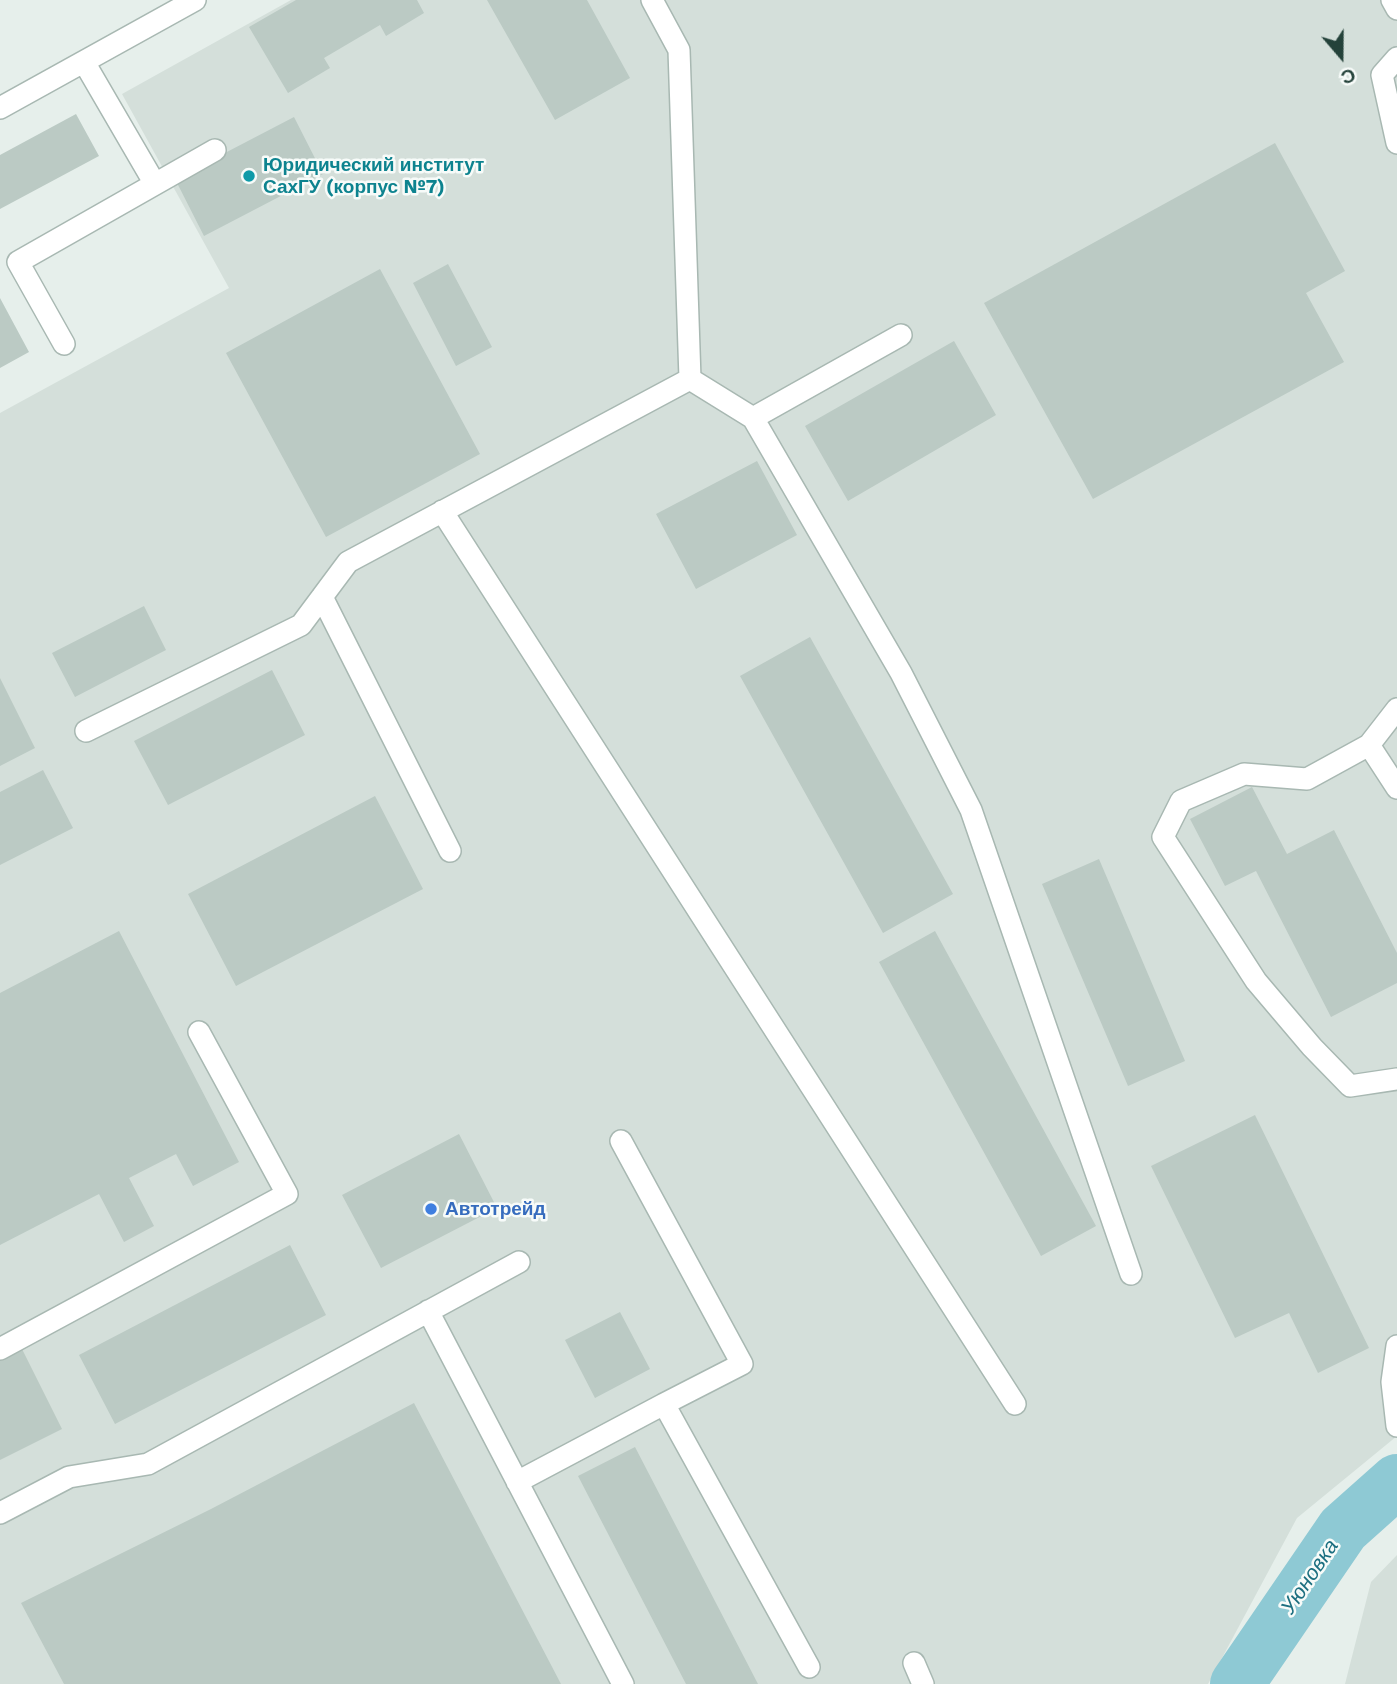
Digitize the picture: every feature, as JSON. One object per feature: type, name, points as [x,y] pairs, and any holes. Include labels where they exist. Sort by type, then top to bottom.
[{"type":"street","points":[[0,108],[195,0]]},
{"type":"street","points":[[652,0],[679,50],[690,379]]},
{"type":"street","points":[[1392,0],[1397,9]]},
{"type":"street","points":[[1397,58],[1382,75],[1397,142]]},
{"type":"street","points":[[84,62],[155,184]]},
{"type":"street","points":[[64,344],[18,262],[215,150]]},
{"type":"street","points":[[753,418],[901,335]]},
{"type":"street","points":[[690,379],[753,418],[901,673],[971,810],[1131,1274]]},
{"type":"street","points":[[86,731],[302,625],[348,562],[690,379]]},
{"type":"street","points":[[442,511],[1015,1404]]},
{"type":"street","points":[[322,597],[450,851]]},
{"type":"street","points":[[1397,709],[1369,745],[1307,779],[1244,774],[1181,801],[1163,837],[1256,981],[1312,1047],[1350,1086],[1397,1079]]},
{"type":"street","points":[[1369,745],[1397,788]]},
{"type":"street","points":[[0,1349],[287,1194],[199,1032]]},
{"type":"street","points":[[517,1482],[742,1364],[621,1142]]},
{"type":"street","points":[[0,1513],[69,1477],[148,1464],[519,1262]]},
{"type":"street","points":[[428,1311],[622,1684]]},
{"type":"street","points":[[1397,1346],[1392,1382],[1397,1426]]},
{"type":"street","points":[[664,1404],[809,1667]]},
{"type":"street","points":[[914,1663],[923,1684]]},
{"type":"shaded area","points":[[291,0],[1397,0],[1397,1436],[1297,1518],[1208,1684],[0,1684],[0,413],[229,288],[122,94]]},
{"type":"shaded area","points":[[1397,1555],[1397,1684],[1345,1684],[1371,1582]]},
{"type":"building","points":[[296,0],[417,0],[424,13],[386,36],[380,25],[324,58],[330,68],[288,93],[249,27]]},
{"type":"building","points":[[487,0],[587,0],[630,78],[555,120]]},
{"type":"building","points":[[76,114],[99,156],[0,209],[0,155]]},
{"type":"building","name":"Юридический институт СахГУ (корпус №7)","points":[[294,117],[323,174],[204,236],[175,179]]},
{"type":"building","points":[[1275,143],[1345,271],[1306,293],[1344,362],[1093,499],[984,303]]},
{"type":"building","points":[[448,264],[492,347],[456,366],[413,283]]},
{"type":"building","points":[[380,269],[480,454],[326,537],[226,353]]},
{"type":"building","points":[[0,298],[29,352],[0,368]]},
{"type":"building","points":[[954,341],[996,415],[848,501],[805,426]]},
{"type":"building","points":[[757,461],[797,535],[696,589],[656,514]]},
{"type":"building","points":[[144,606],[166,650],[75,697],[52,653]]},
{"type":"building","points":[[810,637],[953,894],[883,933],[740,676]]},
{"type":"building","points":[[272,670],[305,735],[168,805],[134,741]]},
{"type":"building","points":[[0,678],[35,748],[0,766]]},
{"type":"building","points":[[43,770],[73,828],[0,865],[0,792]]},
{"type":"building","points":[[1252,787],[1287,854],[1334,830],[1397,953],[1397,983],[1331,1017],[1256,871],[1225,886],[1190,819]]},
{"type":"building","points":[[375,796],[423,889],[236,986],[188,894]]},
{"type":"building","points":[[1099,859],[1185,1061],[1128,1086],[1042,884]]},
{"type":"building","points":[[119,931],[239,1162],[193,1186],[176,1154],[129,1178],[154,1226],[124,1242],[99,1194],[0,1245],[0,993]]},
{"type":"building","points":[[935,931],[1096,1226],[1041,1256],[879,962]]},
{"type":"building","points":[[1255,1115],[1369,1348],[1318,1373],[1289,1313],[1235,1338],[1151,1166]]},
{"type":"building","points":[[459,1134],[497,1208],[381,1268],[342,1195]]},
{"type":"building","points":[[290,1245],[326,1315],[115,1424],[79,1355]]},
{"type":"building","points":[[620,1312],[650,1369],[595,1398],[565,1340]]},
{"type":"building","points":[[21,1347],[62,1429],[0,1460],[0,1357]]},
{"type":"building","points":[[414,1403],[561,1684],[64,1684],[21,1603],[211,1509]]},
{"type":"building","points":[[635,1447],[758,1684],[686,1684],[578,1476]]},
{"type":"waterway","name":"Уюновка","points":[[1237,1684],[1343,1529],[1397,1481]]},
{"type":"place","name":"Юридический институт СахГУ (корпус №7)","points":[[249,176]]},
{"type":"place","name":"Автотрейд","points":[[431,1209]]}]
